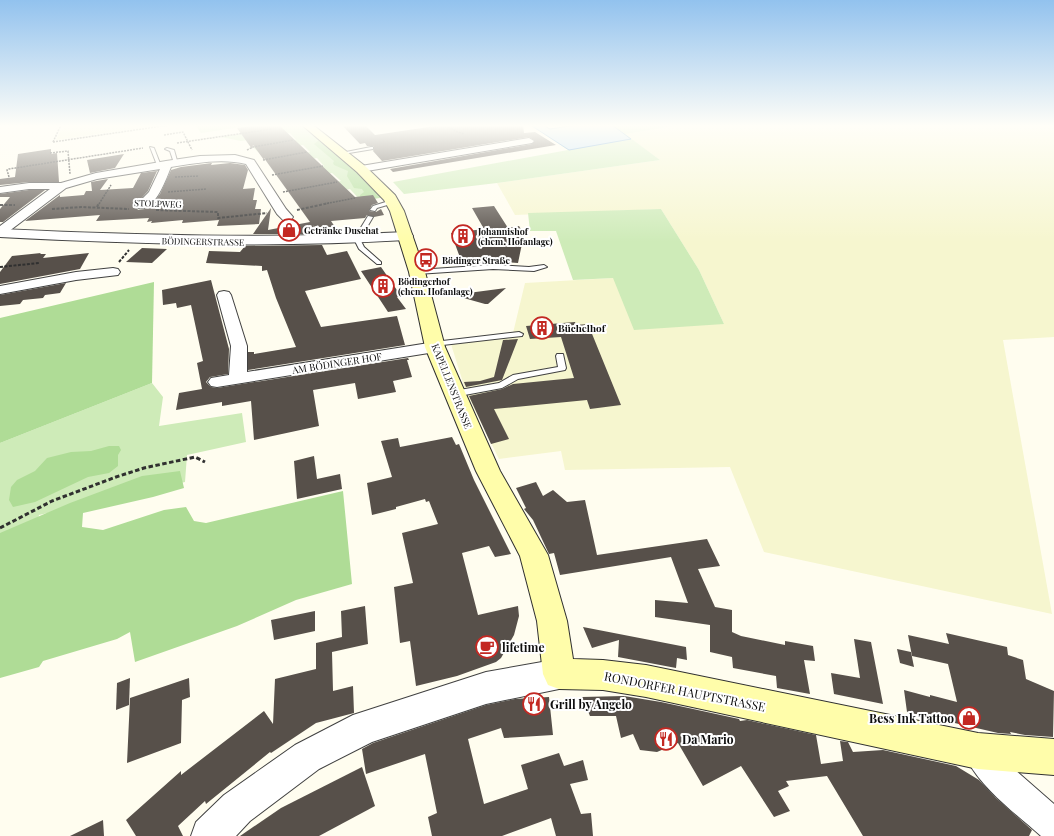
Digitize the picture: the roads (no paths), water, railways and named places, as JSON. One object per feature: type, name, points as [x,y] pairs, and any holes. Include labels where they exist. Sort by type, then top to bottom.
[{"type":"main road","name":"KAPELLENSTRASSE","points":[[355,164],[387,193],[392,202],[406,236],[417,272],[435,346],[454,394],[488,471],[534,554],[552,621],[559,674]]},
{"type":"main road","name":"RONDORFER HAUPTSTRASSE","points":[[559,674],[603,675],[646,681],[978,751],[1054,756]]},
{"type":"street","points":[[4,190],[167,164]]},
{"type":"street","points":[[143,208],[153,194],[167,164]]},
{"type":"street","points":[[251,164],[284,214]]},
{"type":"street","points":[[361,169],[391,164]]},
{"type":"street","points":[[0,233],[66,181]]},
{"type":"street","name":"BÖDINGERSTRASSE","points":[[0,233],[142,240],[268,242],[358,240],[406,236]]},
{"type":"street","points":[[0,290],[76,276],[113,272]]},
{"type":"street","points":[[224,295],[239,346],[238,378]]},
{"type":"street","name":"AM BÖDINGER HOF","points":[[216,382],[435,346]]},
{"type":"street","name":"RONDORFER HAUPTSTRASSE","points":[[210,836],[237,808],[279,777],[307,758],[365,728],[486,688],[559,674]]},
{"type":"street","points":[[978,751],[995,773],[1054,826]]},
{"type":"lane","points":[[373,210],[375,207],[392,202]]},
{"type":"lane","points":[[370,217],[358,240],[361,248],[379,263]]},
{"type":"lane","points":[[417,272],[506,267],[533,269],[544,267]]},
{"type":"lane","points":[[435,346],[519,334]]},
{"type":"lane","points":[[454,394],[502,385],[516,377],[562,368],[560,356]]},
{"type":"place","name":"Getränke Duschat","points":[[289,230]]},
{"type":"place","name":"Johannishof (ehem. Hofanlage)","points":[[463,236]]},
{"type":"place","name":"Bödinger Straße","points":[[426,260]]},
{"type":"place","name":"Bödingerhof (ehem. Hofanlage)","points":[[383,286]]},
{"type":"place","name":"Büchelhof","points":[[542,328]]},
{"type":"place","name":"lifetime","points":[[487,647]]},
{"type":"place","name":"Grill by Angelo","points":[[534,704]]},
{"type":"place","name":"Bess Ink Tattoo","points":[[969,718]]},
{"type":"place","name":"Da Mario","points":[[666,739]]}]
